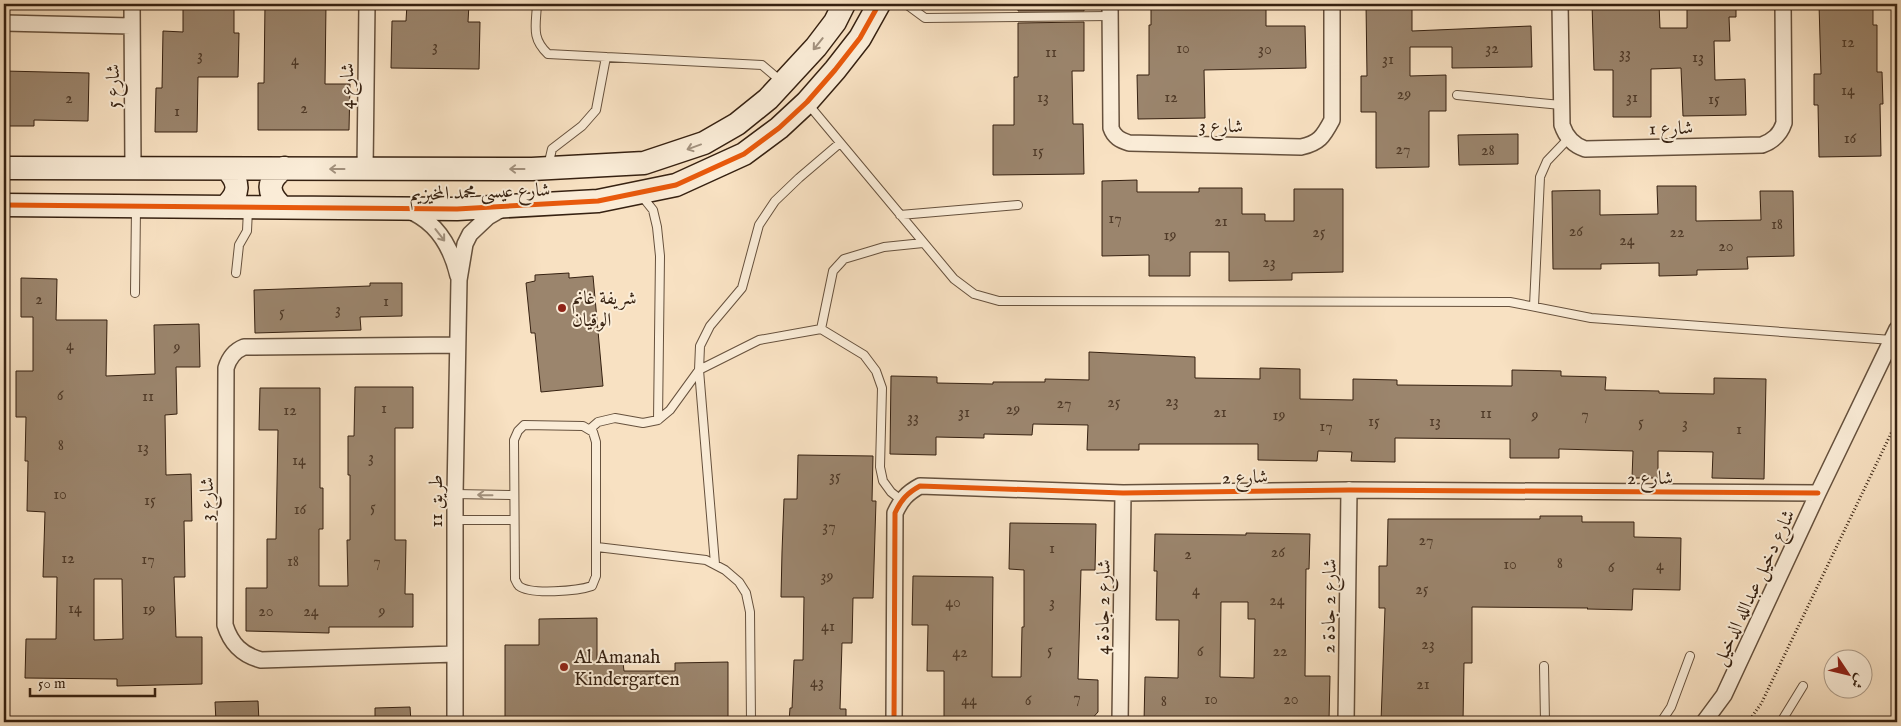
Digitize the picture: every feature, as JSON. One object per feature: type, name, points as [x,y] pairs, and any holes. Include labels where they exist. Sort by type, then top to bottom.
[{"type":"street","name":"شارع 5","points":[[132,4],[133,168]]},
{"type":"street","name":"شارع 4","points":[[365,169],[367,4]]},
{"type":"street","name":"شارع عيسى محمد المخيزيم","points":[[4,168],[548,168],[644,163],[704,143],[737,124],[768,98],[816,47],[835,22],[844,4]]},
{"type":"street","name":"شارع عيسى محمد المخيزيم","points":[[4,205],[457,209],[598,201],[676,185],[744,154],[779,128],[807,102],[860,38],[879,4]]},
{"type":"street","name":"شارع 3","points":[[1110,10],[1111,128],[1113,134],[1121,141],[1301,147],[1313,144],[1319,140],[1332,120],[1332,4]]},
{"type":"street","points":[[1560,4],[1562,125],[1568,138]]},
{"type":"street","name":"شارع 1","points":[[1568,138],[1579,147],[1585,149],[1762,145],[1774,139],[1784,123],[1782,4]]},
{"type":"street","points":[[4,24],[132,26]]},
{"type":"street","points":[[282,207],[273,199],[270,187],[274,175],[284,168]]},
{"type":"street","points":[[225,206],[234,199],[237,188],[234,177],[226,169]]},
{"type":"street","name":"طريق 11","points":[[455,722],[455,494],[459,280],[465,244],[470,234],[488,217],[508,207]]},
{"type":"street","name":"طريق 11","points":[[401,208],[424,219],[441,235],[453,257],[459,280]]},
{"type":"street","name":"شارع دخيل عبدالله الدخيل","points":[[1704,722],[1724,696],[1818,493],[1895,334]]},
{"type":"street","name":"شارع 3","points":[[456,654],[261,660],[252,657],[237,648],[225,625],[225,566],[226,368],[230,357],[234,353],[244,347],[457,345]]},
{"type":"street","name":"شارع 2","points":[[902,500],[909,491],[920,486],[1123,493],[1349,490],[1818,493]]},
{"type":"street","name":"شارع 2 جادة 2","points":[[1346,722],[1349,490]]},
{"type":"street","name":"شارع 2 جادة 4","points":[[1120,722],[1123,493]]},
{"type":"street","points":[[894,722],[895,513],[902,500]]},
{"type":"lane","points":[[537,4],[535,36],[540,46],[548,54],[762,65],[783,83]]},
{"type":"lane","points":[[906,4],[925,18],[1110,10]]},
{"type":"lane","points":[[548,168],[552,149],[582,126],[596,110],[606,57]]},
{"type":"lane","points":[[1457,94],[1561,105]]},
{"type":"lane","points":[[807,102],[954,279],[964,288],[980,296],[998,301],[1510,302],[1591,318],[1895,334]]},
{"type":"lane","points":[[1534,306],[1540,177],[1547,161],[1568,138]]},
{"type":"lane","points":[[715,564],[699,370],[700,346],[710,326],[742,288],[759,225],[775,201],[840,143]]},
{"type":"lane","points":[[640,193],[653,210],[660,256],[658,420]]},
{"type":"lane","points":[[900,215],[1018,205]]},
{"type":"lane","points":[[135,293],[136,206]]},
{"type":"lane","points":[[236,273],[238,245],[247,231],[248,207]]},
{"type":"lane","points":[[821,329],[833,271],[844,258],[884,247],[924,243]]},
{"type":"lane","points":[[590,429],[598,422],[615,418],[643,423],[658,420],[670,410],[699,370],[759,340],[821,329],[864,355],[876,371],[882,388],[880,467],[883,480],[891,492],[902,500]]},
{"type":"lane","points":[[524,425],[583,426],[590,429],[596,442],[596,576],[592,586],[584,589],[552,591],[527,589],[520,586],[515,579],[514,440],[518,431],[524,425]]},
{"type":"lane","points":[[455,494],[514,495]]},
{"type":"lane","points":[[455,520],[514,520]]},
{"type":"lane","points":[[597,547],[693,558],[715,564],[739,582],[749,602],[751,722]]},
{"type":"lane","points":[[1662,722],[1671,707],[1690,656]]},
{"type":"lane","points":[[1544,666],[1546,722]]},
{"type":"lane","points":[[1781,722],[1803,686]]},
{"type":"path","points":[[1748,722],[1761,704],[1897,421]]},
{"type":"building","points":[[183,4],[234,4],[234,33],[239,33],[238,77],[198,77],[197,132],[155,132],[156,88],[162,88],[163,31],[183,32]]},
{"type":"building","points":[[265,4],[326,4],[325,84],[350,84],[349,130],[258,130],[258,83],[264,83]]},
{"type":"building","points":[[407,4],[469,4],[468,22],[480,22],[479,69],[391,68],[392,21],[406,21]]},
{"type":"building","points":[[1018,4],[1084,4],[1084,11],[1018,11]]},
{"type":"building","points":[[1151,4],[1266,4],[1266,26],[1305,26],[1306,68],[1204,70],[1205,118],[1138,119],[1137,75],[1149,75]]},
{"type":"building","points":[[1366,4],[1412,4],[1412,31],[1531,26],[1532,67],[1452,68],[1452,47],[1410,47],[1410,76],[1446,75],[1446,111],[1429,111],[1429,167],[1376,168],[1376,112],[1361,112],[1361,76],[1367,76]]},
{"type":"building","points":[[1592,4],[1659,4],[1660,28],[1687,28],[1687,4],[1736,4],[1736,17],[1729,17],[1730,41],[1714,41],[1715,80],[1745,79],[1746,115],[1683,116],[1681,68],[1651,69],[1651,117],[1613,117],[1613,70],[1594,70]]},
{"type":"building","points":[[1819,4],[1873,4],[1873,25],[1877,25],[1877,72],[1882,72],[1883,104],[1880,104],[1881,156],[1819,157],[1818,105],[1814,105],[1814,74],[1821,74]]},
{"type":"building","points":[[1084,22],[1084,71],[1072,71],[1073,124],[1083,124],[1084,174],[993,175],[993,125],[1014,125],[1014,77],[1018,77],[1018,23]]},
{"type":"building","points":[[4,71],[89,73],[88,121],[34,120],[34,126],[4,126]]},
{"type":"building","points":[[1518,134],[1518,164],[1459,165],[1458,135]]},
{"type":"building","points":[[1137,180],[1137,192],[1199,192],[1199,188],[1242,188],[1242,214],[1265,214],[1265,221],[1294,221],[1294,189],[1343,189],[1343,272],[1292,273],[1292,280],[1229,281],[1229,252],[1190,252],[1190,276],[1149,276],[1149,255],[1102,256],[1102,181]]},
{"type":"building","points":[[1657,186],[1696,186],[1696,221],[1761,220],[1760,191],[1793,191],[1794,256],[1747,257],[1748,269],[1697,270],[1697,275],[1659,276],[1659,263],[1601,264],[1601,269],[1553,269],[1552,191],[1600,190],[1600,215],[1658,214]]},
{"type":"building","name":"شريفة غانم الوقيان","points":[[569,273],[569,278],[593,276],[603,386],[541,392],[535,333],[531,333],[526,283],[535,281],[535,275]]},
{"type":"building","points":[[21,278],[57,279],[56,320],[107,320],[106,376],[155,374],[154,325],[199,324],[200,367],[176,367],[177,414],[165,415],[166,475],[191,474],[192,521],[184,521],[185,577],[174,577],[176,637],[202,637],[202,684],[117,686],[117,679],[25,678],[26,639],[56,639],[57,577],[43,577],[45,512],[27,511],[28,461],[25,461],[26,417],[16,417],[16,371],[33,371],[33,317],[21,317]],"holes":[[[94,579],[122,579],[123,639],[94,640]]]},
{"type":"building","points":[[370,283],[402,283],[402,316],[360,317],[361,330],[255,333],[254,290],[370,286]]},
{"type":"building","points":[[1089,352],[1195,357],[1195,378],[1260,379],[1260,368],[1300,369],[1300,399],[1353,400],[1353,379],[1397,380],[1397,385],[1512,386],[1512,370],[1561,371],[1561,376],[1606,377],[1605,390],[1659,391],[1659,393],[1714,394],[1714,378],[1766,379],[1764,479],[1712,478],[1713,452],[1658,451],[1658,478],[1632,478],[1633,451],[1559,449],[1559,458],[1510,458],[1510,439],[1395,438],[1395,462],[1351,461],[1352,452],[1318,451],[1317,461],[1258,460],[1258,444],[1139,444],[1139,450],[1087,450],[1088,425],[1033,424],[1032,435],[984,434],[984,438],[936,437],[936,455],[890,454],[891,376],[937,377],[937,383],[993,384],[993,382],[1045,382],[1045,379],[1089,380]]},
{"type":"building","points":[[355,387],[413,387],[413,428],[395,428],[395,540],[406,540],[405,594],[413,594],[413,627],[329,627],[329,633],[246,631],[246,588],[267,588],[267,539],[276,539],[278,430],[259,430],[260,388],[320,388],[320,488],[323,488],[323,529],[319,529],[319,586],[348,586],[347,540],[350,540],[350,475],[348,475],[348,436],[354,436]]},
{"type":"building","points":[[798,455],[873,456],[872,501],[876,501],[873,598],[853,598],[852,643],[842,643],[840,709],[846,709],[846,722],[789,722],[790,708],[792,708],[794,660],[803,660],[804,597],[781,597],[782,552],[784,499],[797,499]]},
{"type":"building","points":[[1540,516],[1582,516],[1582,522],[1634,522],[1634,537],[1681,538],[1680,590],[1633,589],[1632,610],[1472,607],[1472,663],[1464,663],[1463,722],[1381,722],[1385,608],[1379,608],[1379,566],[1387,566],[1388,519],[1540,519]]},
{"type":"building","points":[[1010,523],[1096,524],[1095,570],[1081,570],[1078,679],[1098,680],[1098,712],[1089,722],[944,719],[944,671],[927,671],[928,625],[912,625],[913,576],[993,577],[992,677],[1021,677],[1022,627],[1024,627],[1024,570],[1009,569]]},
{"type":"building","points":[[1246,533],[1310,534],[1309,569],[1306,569],[1305,676],[1330,676],[1329,720],[1183,719],[1183,722],[1144,722],[1145,677],[1178,678],[1179,620],[1156,620],[1157,571],[1154,571],[1155,534],[1246,535]],"holes":[[[1221,602],[1248,602],[1248,619],[1255,619],[1254,678],[1220,677]]]},
{"type":"building","name":"Al Amanah Kindergarten","points":[[597,618],[597,663],[623,663],[624,671],[675,671],[675,663],[728,662],[728,722],[505,722],[505,645],[539,645],[539,619]]},
{"type":"building","points":[[258,701],[259,722],[216,722],[215,702]]},
{"type":"building","points":[[410,707],[411,722],[375,722],[375,708]]},
{"type":"cycle path","points":[[4,205],[457,209],[598,201],[676,185],[744,154],[779,128],[807,102],[835,70],[860,38],[879,4]]},
{"type":"cycle path","points":[[894,722],[895,513],[905,497],[920,486],[1123,493],[1349,490],[1818,493]]},
{"type":"place","name":"شريفة غانم الوقيان","points":[[562,308]]},
{"type":"place","name":"Al Amanah Kindergarten","points":[[564,667]]}]
